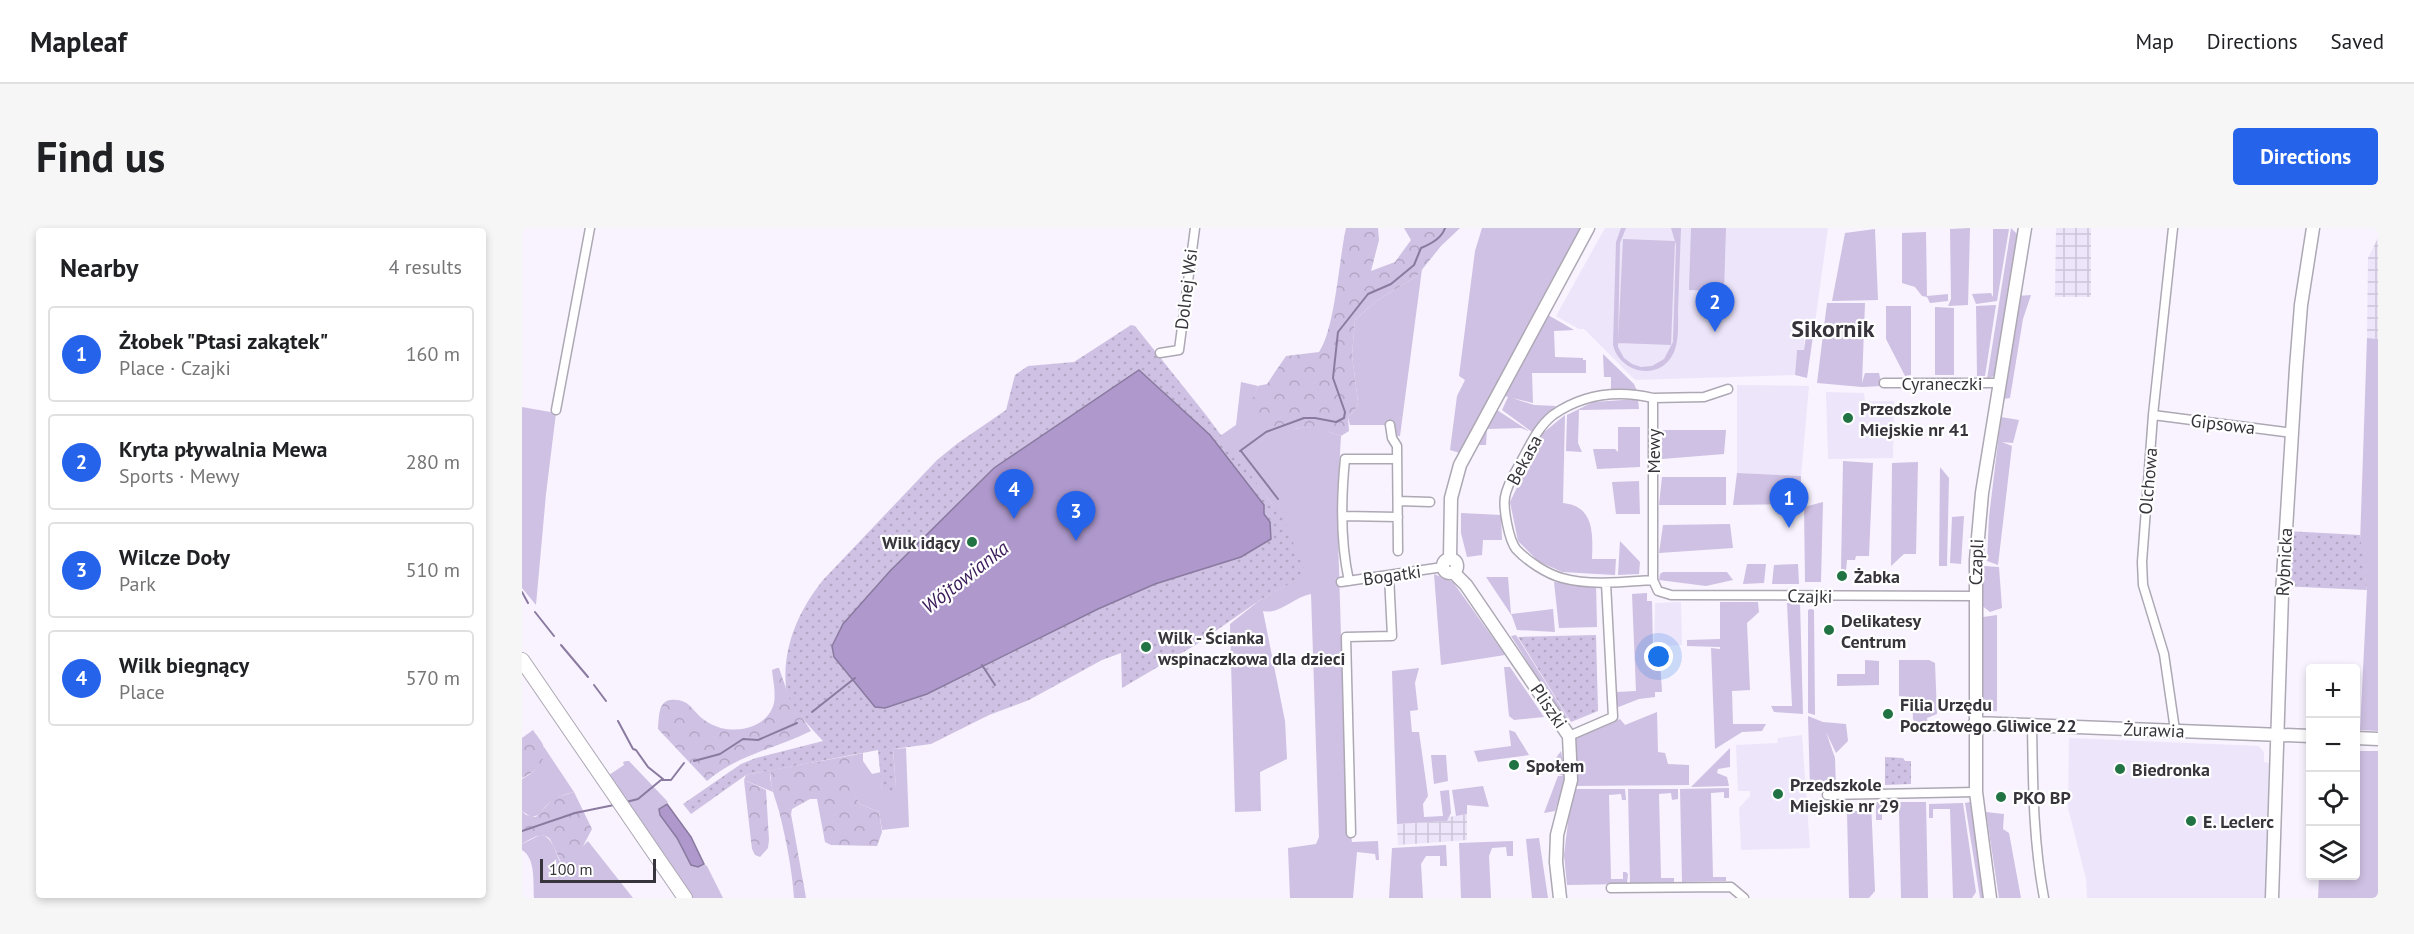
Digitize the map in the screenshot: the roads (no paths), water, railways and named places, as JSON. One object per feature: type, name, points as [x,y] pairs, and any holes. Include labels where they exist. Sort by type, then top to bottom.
[{"type":"main road","points":[[522,660],[685,898]]},
{"type":"street","points":[[555,410],[591,228]]},
{"type":"street","name":"Dolnej Wsi","points":[[1160,353],[1179,350],[1195,228]]},
{"type":"street","points":[[1449,566],[1451,498],[1460,465],[1588,228]]},
{"type":"street","name":"Czapli","points":[[1990,898],[1976,792],[1975,596],[1978,524],[2025,228]]},
{"type":"street","name":"Olchowa","points":[[2173,228],[2142,562],[2143,585],[2164,654],[2175,730]]},
{"type":"street","name":"Rybnicka","points":[[2272,898],[2282,594],[2301,305],[2313,228]]},
{"type":"street","name":"Cyraneczki","points":[[1884,383],[2000,383]]},
{"type":"street","points":[[1653,398],[1704,397],[1728,389]]},
{"type":"street","name":"Bekasa","points":[[1653,398],[1641,395],[1605,394],[1591,397],[1553,416],[1536,435],[1505,496],[1504,509],[1515,548],[1534,564],[1562,578],[1606,583],[1653,580]]},
{"type":"street","name":"Mewy","points":[[1653,398],[1653,580]]},
{"type":"street","name":"Gipsowa","points":[[2154,415],[2293,433]]},
{"type":"street","points":[[1390,425],[1392,438],[1397,446],[1398,551]]},
{"type":"street","points":[[1397,459],[1345,459],[1342,483],[1343,516],[1398,517]]},
{"type":"street","points":[[1398,501],[1430,502]]},
{"type":"street","name":"Bogatki","points":[[1343,516],[1345,581],[1449,566]]},
{"type":"street","name":"Pliszki","points":[[1449,566],[1466,585],[1569,736],[1570,780],[1557,835],[1556,862],[1560,898]]},
{"type":"street","points":[[1351,833],[1346,637],[1392,636],[1389,575]]},
{"type":"street","name":"Czajki","points":[[1653,580],[1658,591],[1671,595],[1975,596]]},
{"type":"street","points":[[1569,736],[1613,717],[1606,583]]},
{"type":"street","name":"Żurawia","points":[[1975,723],[2306,736]]},
{"type":"street","points":[[2032,725],[2036,856],[2044,898]]},
{"type":"street","points":[[2360,738],[2378,738]]},
{"type":"street","points":[[1827,795],[1976,792]]},
{"type":"street","points":[[1611,888],[1731,887],[1744,898]]},
{"type":"water","points":[[1139,370],[1210,435],[1264,505],[1264,514],[1270,522],[1271,539],[1241,557],[1155,584],[1098,609],[927,694],[885,708],[875,707],[834,657],[832,646],[843,624],[890,571],[994,468]]},
{"type":"water","points":[[667,804],[691,837],[704,864],[698,867],[691,865],[677,838],[660,815],[659,809]]},
{"type":"waterway","name":"Wójtowianka","points":[[1240,451],[1266,432],[1304,418],[1336,422],[1344,418],[1345,412],[1333,378],[1338,332],[1368,294],[1391,284],[1414,265],[1421,248],[1439,238],[1445,228]]},
{"type":"waterway","points":[[1241,451],[1278,499]]},
{"type":"waterway","points":[[522,592],[528,603]]},
{"type":"waterway","points":[[535,612],[554,636]]},
{"type":"waterway","points":[[561,645],[588,677]]},
{"type":"waterway","points":[[982,665],[995,685]]},
{"type":"waterway","name":"Wójtowianka","points":[[812,712],[855,678]]},
{"type":"waterway","points":[[594,685],[606,701]]},
{"type":"waterway","points":[[618,721],[633,749],[648,767],[663,779]]},
{"type":"waterway","name":"Wójtowianka","points":[[694,761],[720,754],[743,739],[758,740],[797,723]]},
{"type":"waterway","name":"Wójtowianka","points":[[626,802],[638,799],[661,780],[671,780],[684,763]]},
{"type":"waterway","name":"Wójtowianka","points":[[522,831],[575,813],[614,805]]},
{"type":"place","name":"Kryta pływalnia Mewa","points":[[1715,332]]},
{"type":"place","name":"Przedszkole Miejskie nr 41","points":[[1848,418]]},
{"type":"place","name":"Wilk biegnący","points":[[1014,519]]},
{"type":"place","name":"Żłobek \"Ptasi zakątek\"","points":[[1789,528]]},
{"type":"place","name":"Wilcze Doły","points":[[1076,541]]},
{"type":"place","name":"Wilk idący","points":[[972,542]]},
{"type":"place","name":"Żabka","points":[[1842,576]]},
{"type":"place","name":"Delikatesy Centrum","points":[[1829,630]]},
{"type":"place","name":"Wilk - Ścianka wspinaczkowa dla dzieci","points":[[1146,647]]},
{"type":"place","name":"Filia Urzędu Pocztowego Gliwice 22","points":[[1888,714]]},
{"type":"place","name":"Społem","points":[[1514,765]]},
{"type":"place","name":"Biedronka","points":[[2120,769]]},
{"type":"place","name":"Przedszkole Miejskie nr 29","points":[[1778,794]]},
{"type":"place","name":"PKO BP","points":[[2001,797]]},
{"type":"place","name":"E. Leclerc","points":[[2191,821]]},
{"type":"district","name":"Sikornik","points":[[1833,328]]}]
